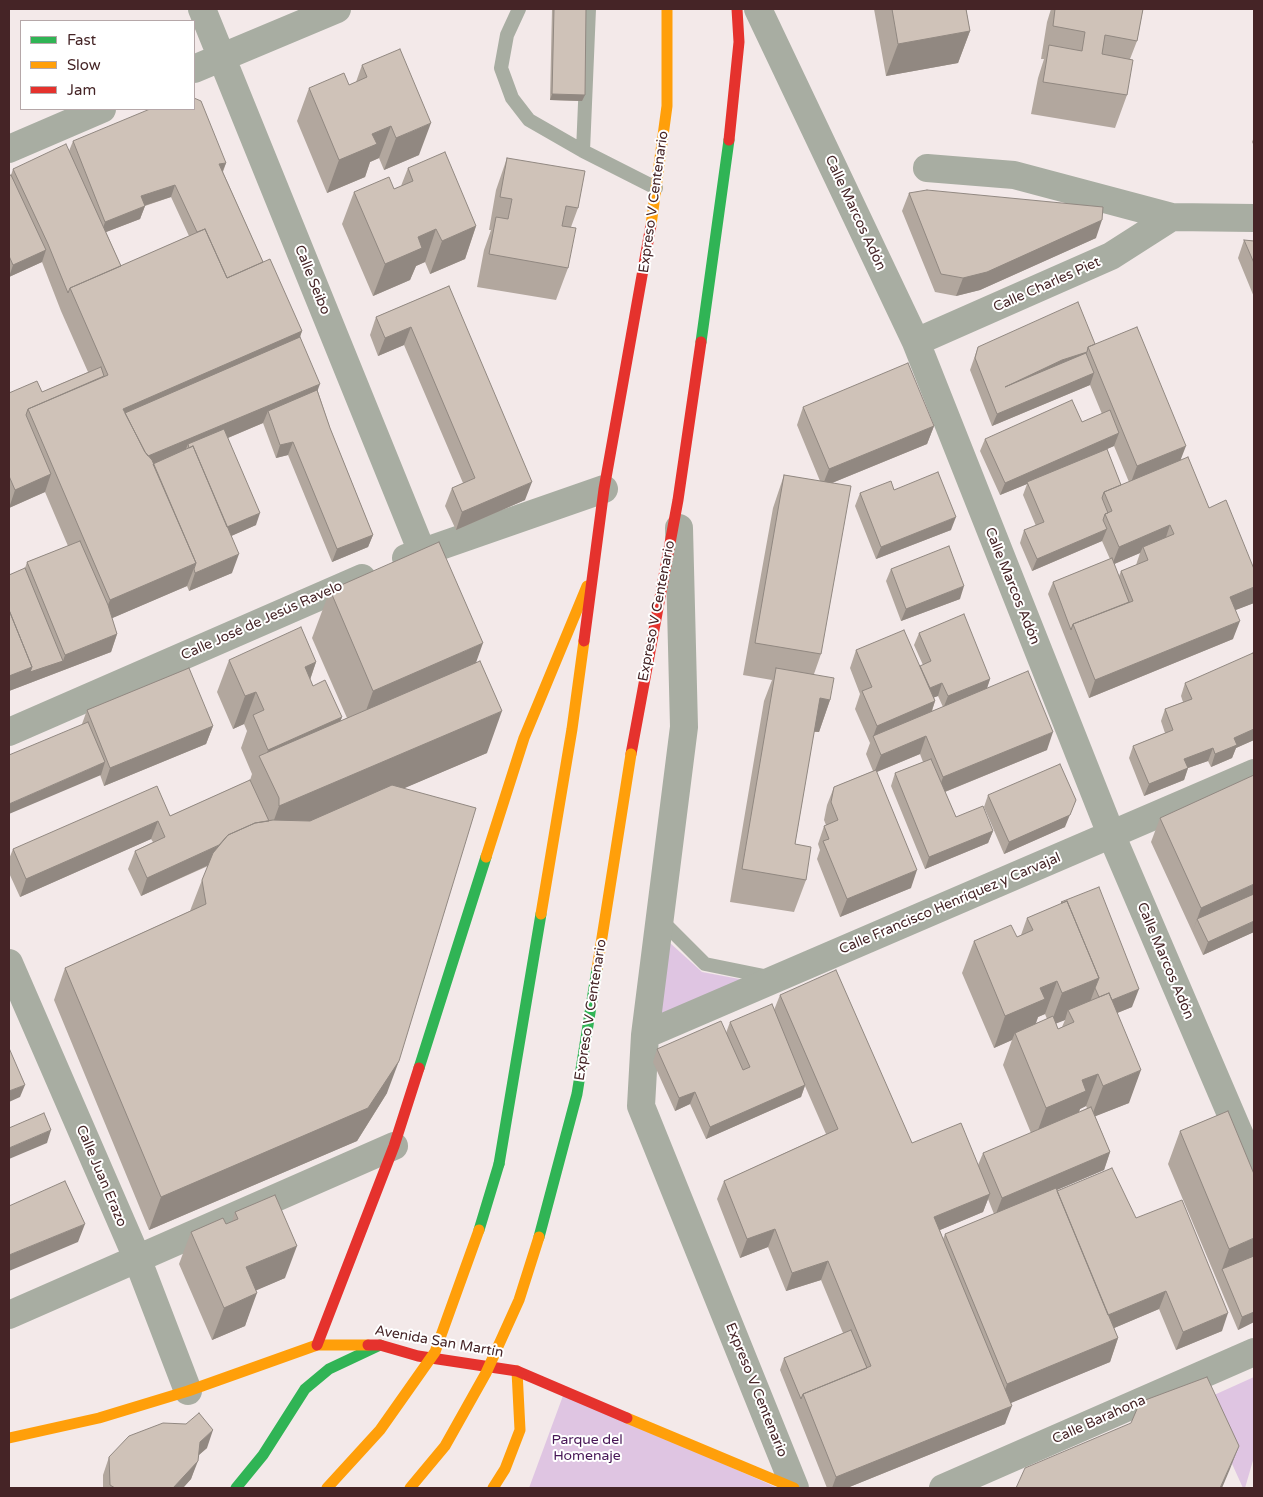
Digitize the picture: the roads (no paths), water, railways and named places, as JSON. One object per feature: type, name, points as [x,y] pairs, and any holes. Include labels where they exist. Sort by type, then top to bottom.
[{"type":"main road","name":"Expreso V Centenario","points":[[327,1488],[380,1430],[435,1352],[478,1234],[499,1164],[572,729],[604,489],[647,256],[667,106],[667,9]]},
{"type":"main road","name":"Expreso V Centenario","points":[[410,1488],[445,1446],[486,1373],[519,1300],[550,1200],[577,1094],[630,754],[678,500],[732,113],[739,42],[737,9]]},
{"type":"main road","name":"Expreso V Centenario","points":[[317,1345],[394,1146],[524,738],[593,571]]},
{"type":"main road","name":"Avenida San Martín","points":[[9,1438],[100,1418],[188,1391],[317,1345],[380,1345],[418,1356],[517,1371],[794,1488]]},
{"type":"main road","points":[[236,1488],[263,1455],[305,1389],[329,1369],[380,1345]]},
{"type":"main road","points":[[493,1488],[505,1469],[520,1430],[517,1371]]},
{"type":"street","name":"Calle Seibo","points":[[202,9],[422,552]]},
{"type":"street","points":[[195,70],[337,9]]},
{"type":"street","name":"Calle Marcos Adón","points":[[758,9],[916,342],[1111,834],[1254,1168]]},
{"type":"street","points":[[9,149],[100,110]]},
{"type":"street","points":[[927,168],[1014,175],[1172,217],[1254,218]]},
{"type":"street","name":"Calle Charles Piet","points":[[916,342],[1112,256],[1172,217]]},
{"type":"street","name":"Calle José de Jesús Ravelo","points":[[9,732],[422,552],[604,489]]},
{"type":"street","name":"Expreso V Centenario","points":[[678,500],[684,727],[645,1035],[641,1106],[794,1488]]},
{"type":"street","name":"Calle Francisco Henríquez y Carvajal","points":[[645,1035],[1254,774]]},
{"type":"street","name":"Calle Juan Erazo","points":[[9,963],[137,1258],[188,1391]]},
{"type":"street","points":[[9,1315],[394,1146]]},
{"type":"street","name":"Calle Barahona","points":[[944,1488],[1254,1352]]},
{"type":"lane","points":[[519,9],[507,35],[501,68],[512,98],[529,120],[583,151],[656,188]]},
{"type":"lane","points":[[583,151],[589,9]]},
{"type":"lane","points":[[660,919],[705,964],[777,979]]},
{"type":"park label","name":"Parque del Homenaje","points":[[587,1448]]}]
